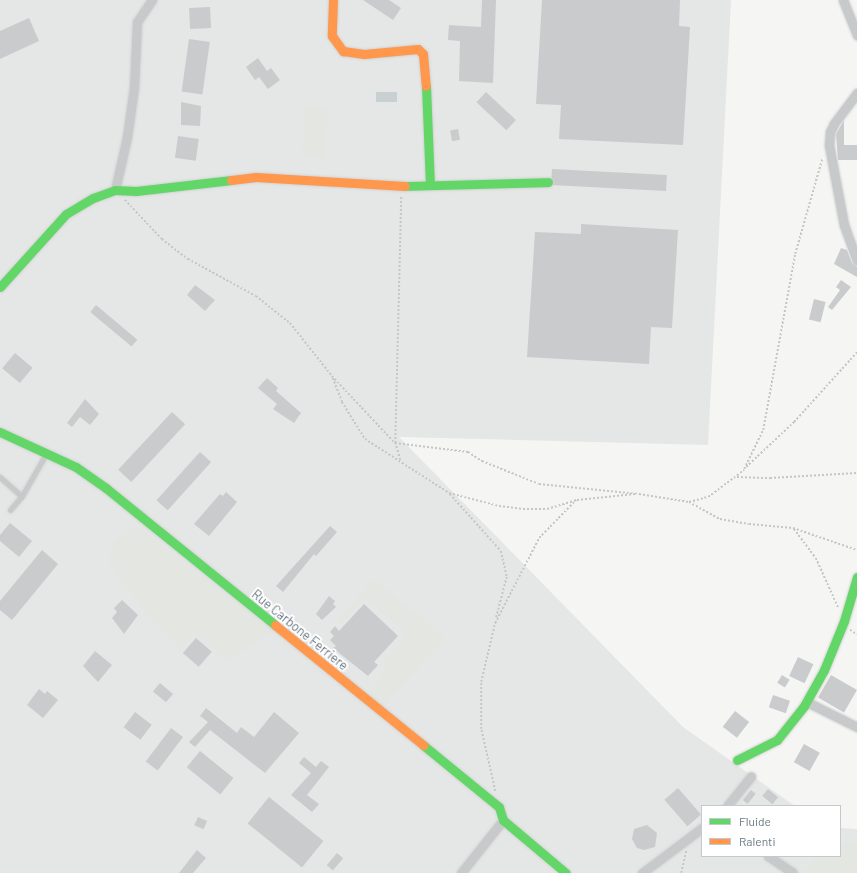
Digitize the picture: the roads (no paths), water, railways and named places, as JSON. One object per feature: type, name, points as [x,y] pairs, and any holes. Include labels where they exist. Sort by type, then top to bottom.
[{"type":"street","points":[[115,190],[132,102],[137,22],[152,0]]},
{"type":"street","points":[[333,0],[332,36],[342,51],[364,54],[410,48],[418,49],[423,54],[426,72],[430,184]]},
{"type":"street","points":[[843,1],[857,35]]},
{"type":"street","points":[[857,93],[834,124],[830,132],[829,145],[844,225],[857,261]]},
{"type":"street","points":[[0,287],[66,214],[93,198],[115,190],[136,191],[256,177],[401,186],[430,184],[548,182]]},
{"type":"street","name":"Rue Carbone Ferriere","points":[[0,432],[76,467],[106,488],[499,807],[503,820],[566,873]]},
{"type":"street","points":[[737,760],[777,740],[807,702],[822,674],[844,621],[857,577]]},
{"type":"street","points":[[807,702],[857,727]]},
{"type":"street","points":[[728,805],[752,776]]},
{"type":"street","points":[[461,873],[503,820]]},
{"type":"street","points":[[642,873],[701,829]]},
{"type":"street","points":[[769,857],[793,873]]},
{"type":"lane","points":[[10,510],[22,496],[47,453]]},
{"type":"lane","points":[[0,477],[22,496]]}]
